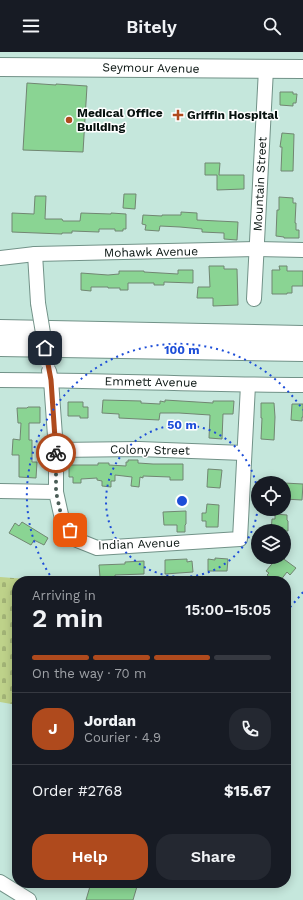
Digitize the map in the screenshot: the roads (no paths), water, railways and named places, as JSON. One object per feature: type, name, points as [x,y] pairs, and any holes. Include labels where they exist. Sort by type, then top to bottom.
[{"type":"highway","points":[[0,321],[85,331],[303,336]]},
{"type":"highway","points":[[0,342],[85,331]]},
{"type":"highway","points":[[0,342],[303,351]]},
{"type":"main road","name":"Seymour Avenue","points":[[0,67],[303,69]]},
{"type":"street","name":"Mountain Street","points":[[254,300],[266,69]]},
{"type":"street","name":"Mohawk Avenue","points":[[0,258],[35,254],[303,250]]},
{"type":"street","name":"Indian Avenue","points":[[35,254],[38,303],[51,380],[56,450],[56,492],[62,519],[77,540],[97,548],[240,539],[244,453]]},
{"type":"street","name":"Emmett Avenue","points":[[0,380],[248,385],[303,384]]},
{"type":"street","points":[[244,453],[248,385]]},
{"type":"street","name":"Colony Street","points":[[56,450],[139,449],[244,453]]},
{"type":"street","points":[[0,492],[56,492]]},
{"type":"street","points":[[0,882],[29,900]]},
{"type":"place","name":"Griffin Hospital","points":[[178,115]]},
{"type":"place","name":"Medical Office Building","points":[[69,120]]}]
